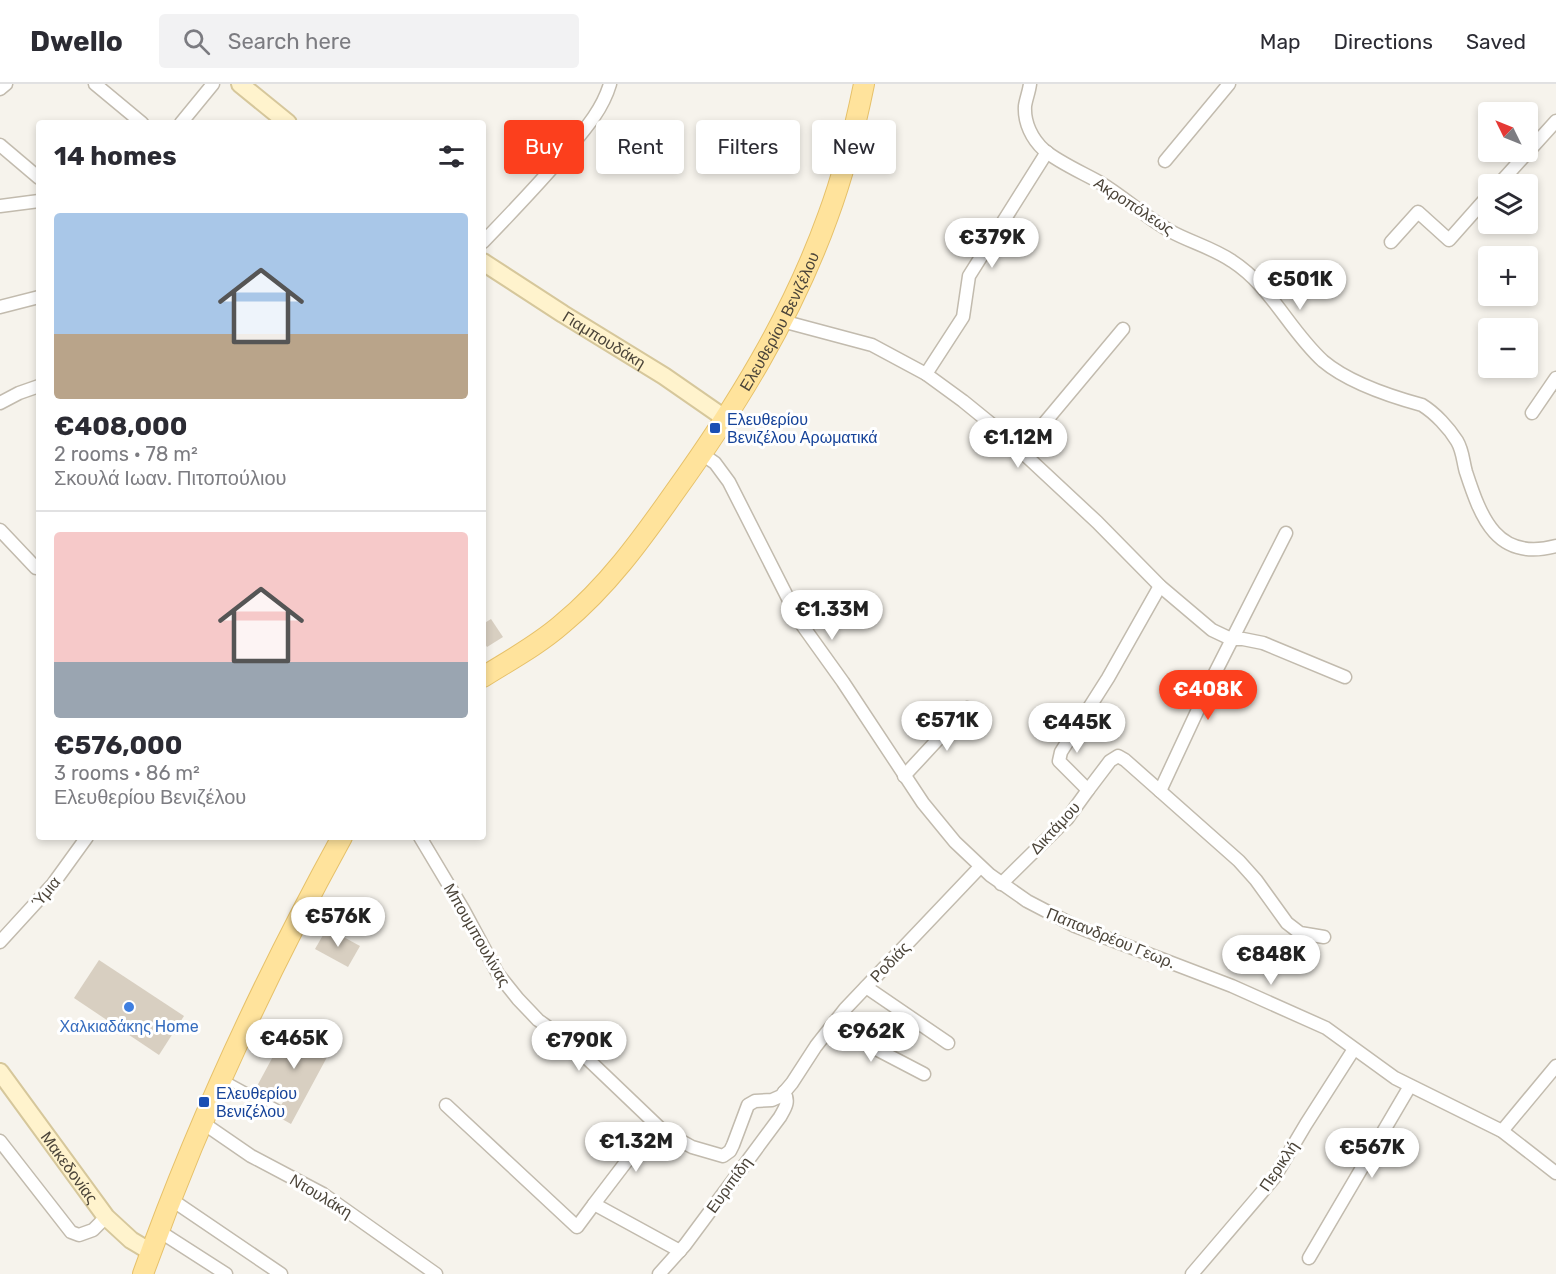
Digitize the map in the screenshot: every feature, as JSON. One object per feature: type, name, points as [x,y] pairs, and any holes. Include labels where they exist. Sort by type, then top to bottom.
[{"type":"main road","name":"Ελευθερίου Βενιζέλου","points":[[486,675],[549,634],[594,594],[642,538],[726,419],[782,321],[812,257],[834,200],[864,84]]},
{"type":"main road","points":[[146,1273],[159,1231],[222,1078],[270,975],[340,840]]},
{"type":"street","points":[[0,89],[6,84]]},
{"type":"street","points":[[95,84],[138,120]]},
{"type":"street","points":[[183,120],[213,84]]},
{"type":"street","points":[[240,84],[284,120]]},
{"type":"street","points":[[486,239],[545,178],[583,132],[606,99],[610,84]]},
{"type":"street","name":"Ακροπόλεως","points":[[1030,84],[1025,121],[1033,137],[1047,152],[1106,186],[1160,225],[1230,260],[1248,273],[1266,291],[1308,344],[1332,367],[1356,381],[1430,410],[1457,441],[1476,502],[1493,531],[1505,542],[1522,548],[1539,549],[1556,546]]},
{"type":"street","points":[[1165,161],[1229,84]]},
{"type":"street","points":[[1508,174],[1556,121]]},
{"type":"street","points":[[0,145],[36,175]]},
{"type":"street","points":[[926,374],[963,317],[969,276],[1047,152]]},
{"type":"street","points":[[0,206],[36,201]]},
{"type":"street","points":[[1390,242],[1418,212],[1449,240],[1478,207]]},
{"type":"street","name":"Γιαμπουδάκη","points":[[486,264],[664,376],[726,419]]},
{"type":"street","points":[[0,307],[36,298]]},
{"type":"street","points":[[782,321],[872,345],[926,374],[975,410],[1021,451],[1097,522],[1160,586],[1212,630],[1231,639],[1263,643],[1346,676]]},
{"type":"street","points":[[1021,451],[1124,329]]},
{"type":"street","points":[[1532,413],[1556,378]]},
{"type":"street","points":[[0,403],[36,387]]},
{"type":"street","name":"Παπανδρέου Γεωρ.","points":[[702,454],[715,463],[729,482],[800,622],[837,673],[904,776],[955,842],[980,867],[1001,884],[1041,909],[1075,926],[1232,986],[1326,1028],[1383,1071],[1502,1131],[1556,1173]]},
{"type":"street","points":[[0,530],[36,568]]},
{"type":"street","points":[[1160,791],[1231,639],[1286,533]]},
{"type":"street","name":"Δικτάμου","points":[[1001,884],[1067,819],[1088,790],[1059,761],[1060,752],[1108,678],[1160,586]]},
{"type":"street","points":[[904,776],[967,708]]},
{"type":"street","points":[[1088,790],[1110,761],[1118,756],[1125,760],[1239,861],[1256,880],[1287,924],[1300,933],[1324,938]]},
{"type":"street","name":"Ύμια","points":[[0,942],[53,884],[85,840]]},
{"type":"street","name":"Μπουμπουλίνας","points":[[422,840],[488,958],[508,988],[538,1020],[574,1046],[655,1124],[692,1147],[723,1156],[734,1142],[748,1105],[755,1101],[772,1100],[784,1092]]},
{"type":"street","name":"Ροδιάς","points":[[784,1092],[832,1026],[980,867]]},
{"type":"street","points":[[866,987],[948,1043]]},
{"type":"street","points":[[832,1026],[924,1074]]},
{"type":"street","name":"Περικλή","points":[[1192,1274],[1274,1178],[1354,1049]]},
{"type":"street","points":[[1502,1131],[1556,1066]]},
{"type":"street","name":"Μακεδονίας","points":[[0,1072],[106,1217],[131,1240],[151,1252]]},
{"type":"street","points":[[1309,1257],[1410,1086]]},
{"type":"street","name":"Ευριπίδη","points":[[659,1274],[680,1251],[780,1117],[788,1100],[784,1092]]},
{"type":"street","points":[[446,1105],[577,1227],[655,1124]]},
{"type":"street","name":"Ντουλάκη","points":[[203,1123],[251,1156],[323,1194],[436,1274]]},
{"type":"street","points":[[0,1141],[71,1232],[79,1235],[93,1230],[106,1217]]},
{"type":"street","points":[[172,1200],[281,1274]]},
{"type":"street","points":[[594,1204],[680,1251]]},
{"type":"street","points":[[159,1231],[226,1274]]},
{"type":"lane","points":[[222,1078],[279,1109]]},
{"type":"building","points":[[491,619],[503,637],[487,647],[486,646],[486,622]]},
{"type":"building","points":[[327,928],[360,946],[348,967],[315,949]]},
{"type":"building","name":"Χαλκιαδάκης Home","points":[[99,960],[184,1016],[159,1055],[74,998]]},
{"type":"building","points":[[291,1023],[333,1046],[291,1124],[275,1115],[283,1102],[256,1088]]},
{"type":"place","name":"Ελευθερίου Βενιζέλου Αρωματικά","points":[[715,428]]},
{"type":"place","name":"Χαλκιαδάκης Home","points":[[129,1007]]},
{"type":"place","name":"Ελευθερίου Βενιζέλου","points":[[204,1102]]}]
